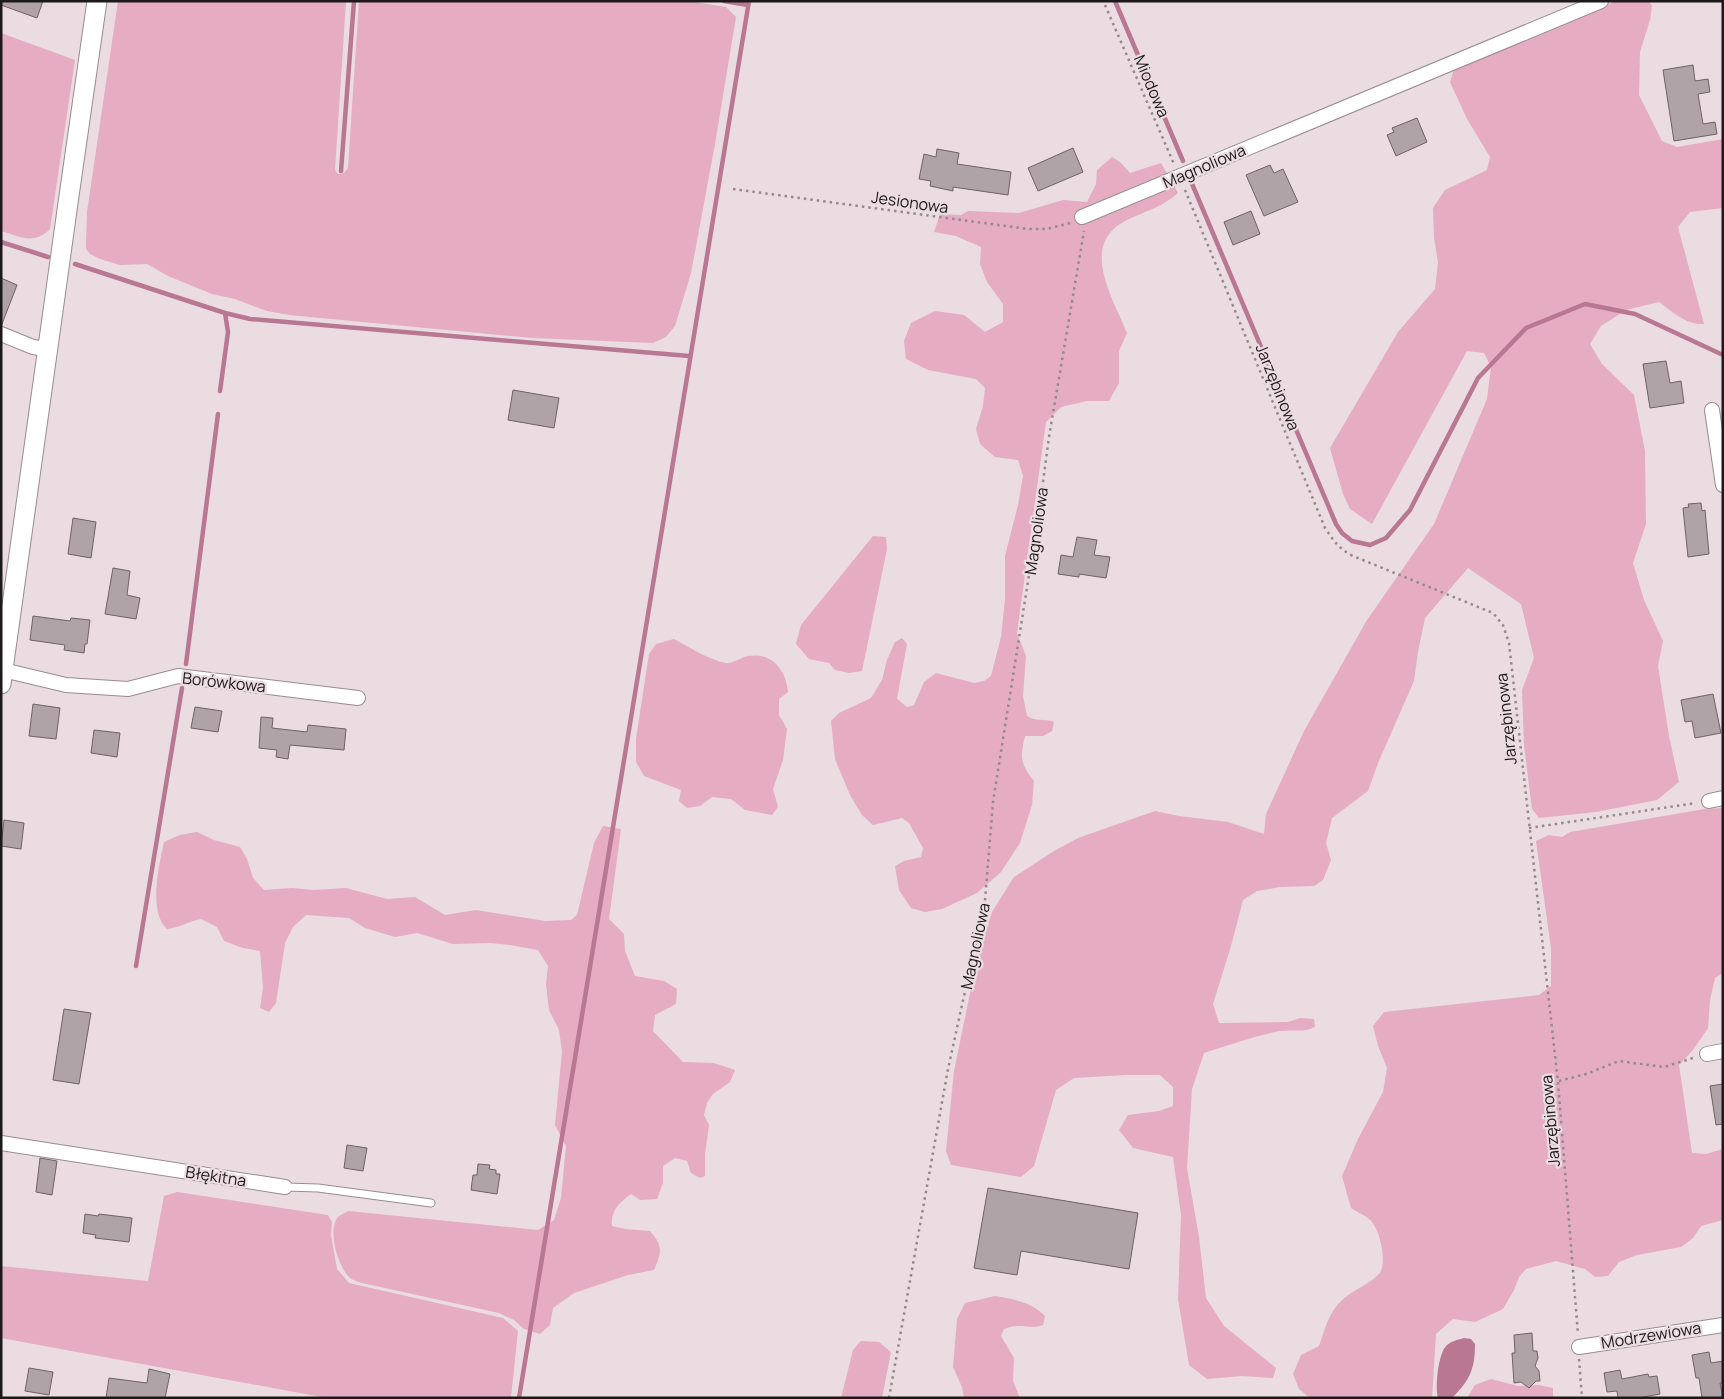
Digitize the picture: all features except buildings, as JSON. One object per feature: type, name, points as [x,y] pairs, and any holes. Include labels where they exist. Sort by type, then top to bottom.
[{"type":"street","points":[[2,677],[97,1]]},
{"type":"street","name":"Magnoliowa","points":[[1082,217],[1602,1]]},
{"type":"street","points":[[1,334],[33,347],[48,349]]},
{"type":"street","points":[[1712,410],[1723,485]]},
{"type":"street","name":"Borówkowa","points":[[2,677],[66,685],[128,689],[178,676],[358,698]]},
{"type":"street","points":[[1706,1054],[1723,1051]]},
{"type":"street","name":"Błękitna","points":[[1,1144],[285,1187]]},
{"type":"street","name":"Modrzewiowa","points":[[1578,1346],[1723,1325]]},
{"type":"lane","name":"Błękitna","points":[[285,1187],[318,1188],[431,1203]]},
{"type":"path","name":"Miodowa","points":[[1105,5],[1179,176]]},
{"type":"path","name":"Jarzębinowa","points":[[1179,176],[1329,534],[1341,550],[1493,613],[1503,624],[1509,643],[1558,1082],[1582,1398]]},
{"type":"path","name":"Jesionowa","points":[[733,189],[1028,229],[1047,230],[1082,217]]},
{"type":"path","name":"Magnoliowa","points":[[889,1398],[948,1069],[984,913],[993,802],[1049,437],[1083,239],[1082,217]]},
{"type":"path","points":[[1529,828],[1716,799]]},
{"type":"path","points":[[1558,1082],[1586,1074],[1619,1061],[1664,1067],[1706,1054]]},
{"type":"shaded area","points":[[118,1],[346,1],[335,170],[338,174],[344,173],[348,168],[359,1],[688,1],[726,7],[736,17],[691,273],[675,326],[666,337],[653,343],[532,338],[289,315],[267,311],[235,299],[212,294],[168,276],[147,264],[120,265],[90,254],[86,249],[87,212]]},
{"type":"shaded area","points":[[1616,1],[1649,1],[1652,6],[1650,20],[1640,52],[1639,95],[1662,141],[1677,147],[1723,139],[1723,208],[1690,212],[1678,227],[1704,324],[1697,324],[1686,320],[1659,302],[1626,310],[1601,326],[1590,344],[1602,364],[1634,395],[1645,451],[1646,524],[1633,563],[1644,600],[1663,641],[1658,666],[1669,736],[1679,782],[1657,800],[1596,812],[1539,818],[1532,809],[1524,745],[1522,690],[1534,658],[1521,604],[1468,568],[1425,618],[1414,681],[1378,763],[1368,791],[1332,818],[1326,843],[1331,860],[1323,880],[1314,886],[1280,887],[1257,891],[1243,900],[1213,1004],[1219,1023],[1288,1022],[1300,1018],[1314,1019],[1315,1027],[1306,1030],[1285,1030],[1270,1033],[1204,1053],[1192,1089],[1187,1168],[1199,1237],[1206,1298],[1224,1326],[1276,1368],[1273,1378],[1242,1376],[1207,1379],[1189,1365],[1178,1299],[1181,1215],[1173,1157],[1133,1148],[1119,1130],[1128,1115],[1159,1111],[1173,1106],[1173,1087],[1160,1075],[1074,1078],[1056,1090],[1034,1166],[1021,1177],[951,1165],[946,1151],[954,1071],[976,964],[992,912],[1014,877],[1078,838],[1155,811],[1228,822],[1264,834],[1266,814],[1304,731],[1367,620],[1434,524],[1487,399],[1491,367],[1484,353],[1467,351],[1372,524],[1350,509],[1343,494],[1330,448],[1398,332],[1435,289],[1438,262],[1434,238],[1433,208],[1445,190],[1487,170],[1490,157],[1467,119],[1450,82],[1454,69]]},
{"type":"shaded area","points":[[1,33],[75,60],[50,229],[44,234],[33,238],[21,237],[1,231]]},
{"type":"shaded area","points":[[1112,157],[1120,162],[1130,173],[1161,163],[1178,193],[1160,205],[1127,220],[1112,230],[1104,243],[1102,257],[1103,272],[1127,333],[1119,351],[1119,383],[1109,401],[1087,401],[1061,407],[1046,422],[1017,633],[1026,656],[1023,696],[1027,716],[1054,722],[1052,731],[1043,736],[1025,736],[1022,760],[1034,781],[1032,805],[1020,843],[1001,872],[977,893],[942,909],[925,912],[911,908],[899,890],[895,866],[904,861],[921,857],[923,848],[909,823],[902,818],[873,825],[862,815],[850,795],[835,759],[831,721],[839,713],[871,698],[882,680],[887,660],[895,642],[902,638],[907,644],[897,699],[907,707],[914,705],[924,682],[936,673],[974,683],[984,681],[991,676],[1001,637],[1005,599],[1005,556],[1023,476],[1018,460],[995,457],[980,444],[976,429],[983,406],[985,388],[976,379],[928,370],[906,359],[904,341],[911,323],[935,311],[964,315],[985,332],[1003,322],[1003,304],[987,282],[980,264],[981,247],[956,236],[934,232],[940,214],[961,215],[968,211],[1019,213],[1063,200],[1087,202],[1096,184],[1097,170]]},
{"type":"shaded area","points":[[873,536],[886,537],[887,549],[862,671],[849,673],[835,670],[829,663],[809,659],[796,644],[801,625]]},
{"type":"shaded area","points":[[674,639],[699,653],[726,663],[745,657],[765,657],[781,670],[788,692],[779,699],[779,715],[787,729],[783,760],[773,789],[778,807],[772,815],[745,810],[731,799],[712,797],[700,806],[687,808],[679,801],[681,790],[644,776],[636,762],[636,739],[649,654],[656,644]]},
{"type":"shaded area","points":[[1722,808],[1723,973],[1715,978],[1710,1000],[1708,1028],[1693,1050],[1679,1065],[1692,1153],[1706,1154],[1723,1149],[1723,1220],[1701,1226],[1693,1238],[1681,1247],[1637,1255],[1619,1262],[1608,1276],[1595,1277],[1585,1269],[1556,1261],[1526,1269],[1519,1277],[1503,1309],[1475,1322],[1453,1319],[1436,1334],[1432,1398],[1310,1398],[1299,1389],[1293,1374],[1301,1355],[1319,1346],[1327,1322],[1333,1311],[1345,1297],[1375,1278],[1382,1269],[1382,1246],[1374,1224],[1351,1208],[1342,1176],[1358,1139],[1383,1092],[1387,1068],[1378,1046],[1373,1026],[1384,1012],[1539,995],[1551,986],[1551,948],[1536,841],[1549,835],[1562,837],[1570,832],[1705,809]]},
{"type":"shaded area","points":[[603,826],[621,829],[609,919],[624,934],[625,951],[635,976],[664,981],[677,989],[676,1004],[655,1015],[653,1031],[683,1062],[714,1063],[735,1070],[730,1082],[713,1094],[707,1103],[704,1115],[709,1125],[705,1154],[705,1176],[700,1178],[691,1173],[687,1161],[675,1158],[663,1166],[663,1183],[657,1199],[640,1200],[631,1194],[614,1211],[612,1226],[650,1231],[654,1236],[659,1245],[660,1254],[654,1270],[628,1275],[574,1293],[553,1308],[550,1325],[540,1334],[524,1329],[514,1320],[499,1313],[362,1283],[352,1279],[344,1271],[335,1247],[334,1238],[335,1223],[338,1217],[348,1211],[538,1230],[554,1220],[561,1198],[566,1146],[555,1125],[562,1052],[559,1030],[549,1010],[546,984],[548,966],[538,950],[490,943],[453,944],[417,933],[395,937],[365,928],[349,918],[306,915],[293,927],[285,943],[276,1003],[269,1012],[260,1008],[263,988],[260,951],[243,948],[224,941],[217,927],[201,919],[167,929],[161,921],[156,900],[164,842],[180,835],[197,832],[214,840],[240,847],[247,859],[253,878],[264,890],[346,888],[387,899],[415,897],[445,915],[476,910],[545,921],[571,920],[577,915],[594,843]]},
{"type":"shaded area","points":[[177,1192],[328,1215],[332,1222],[331,1235],[337,1269],[349,1283],[503,1318],[518,1331],[511,1398],[327,1398],[1,1338],[1,1266],[148,1281],[164,1196]]},
{"type":"shaded area","points":[[995,1296],[1015,1300],[1034,1307],[1045,1316],[1043,1325],[1010,1327],[1004,1329],[1001,1336],[1014,1358],[1013,1381],[1020,1398],[964,1398],[962,1387],[953,1367],[957,1319],[965,1303]]},
{"type":"shaded area","points":[[1464,1338],[1471,1339],[1475,1344],[1474,1360],[1470,1374],[1452,1398],[1438,1398],[1438,1371],[1443,1350],[1450,1343]]},
{"type":"shaded area","points":[[861,1341],[879,1342],[891,1352],[882,1398],[841,1398],[853,1350]]},
{"type":"shaded area","points":[[1491,1379],[1518,1386],[1539,1385],[1553,1388],[1553,1398],[1467,1398],[1475,1385]]},
{"type":"waterway","points":[[341,171],[354,1]]},
{"type":"waterway","points":[[724,1],[748,5]]},
{"type":"waterway","points":[[519,1398],[749,1]]},
{"type":"waterway","points":[[1115,1],[1183,161]]},
{"type":"waterway","points":[[1190,179],[1336,524],[1342,533],[1352,541],[1370,545],[1386,538],[1410,510],[1478,378],[1526,328],[1585,304],[1635,314],[1723,355]]},
{"type":"waterway","points":[[1,242],[48,257]]},
{"type":"waterway","points":[[75,264],[225,313],[250,319],[689,356]]},
{"type":"waterway","points":[[220,391],[228,332],[225,313]]},
{"type":"waterway","points":[[186,664],[218,414]]},
{"type":"waterway","points":[[136,966],[182,688]]}]
